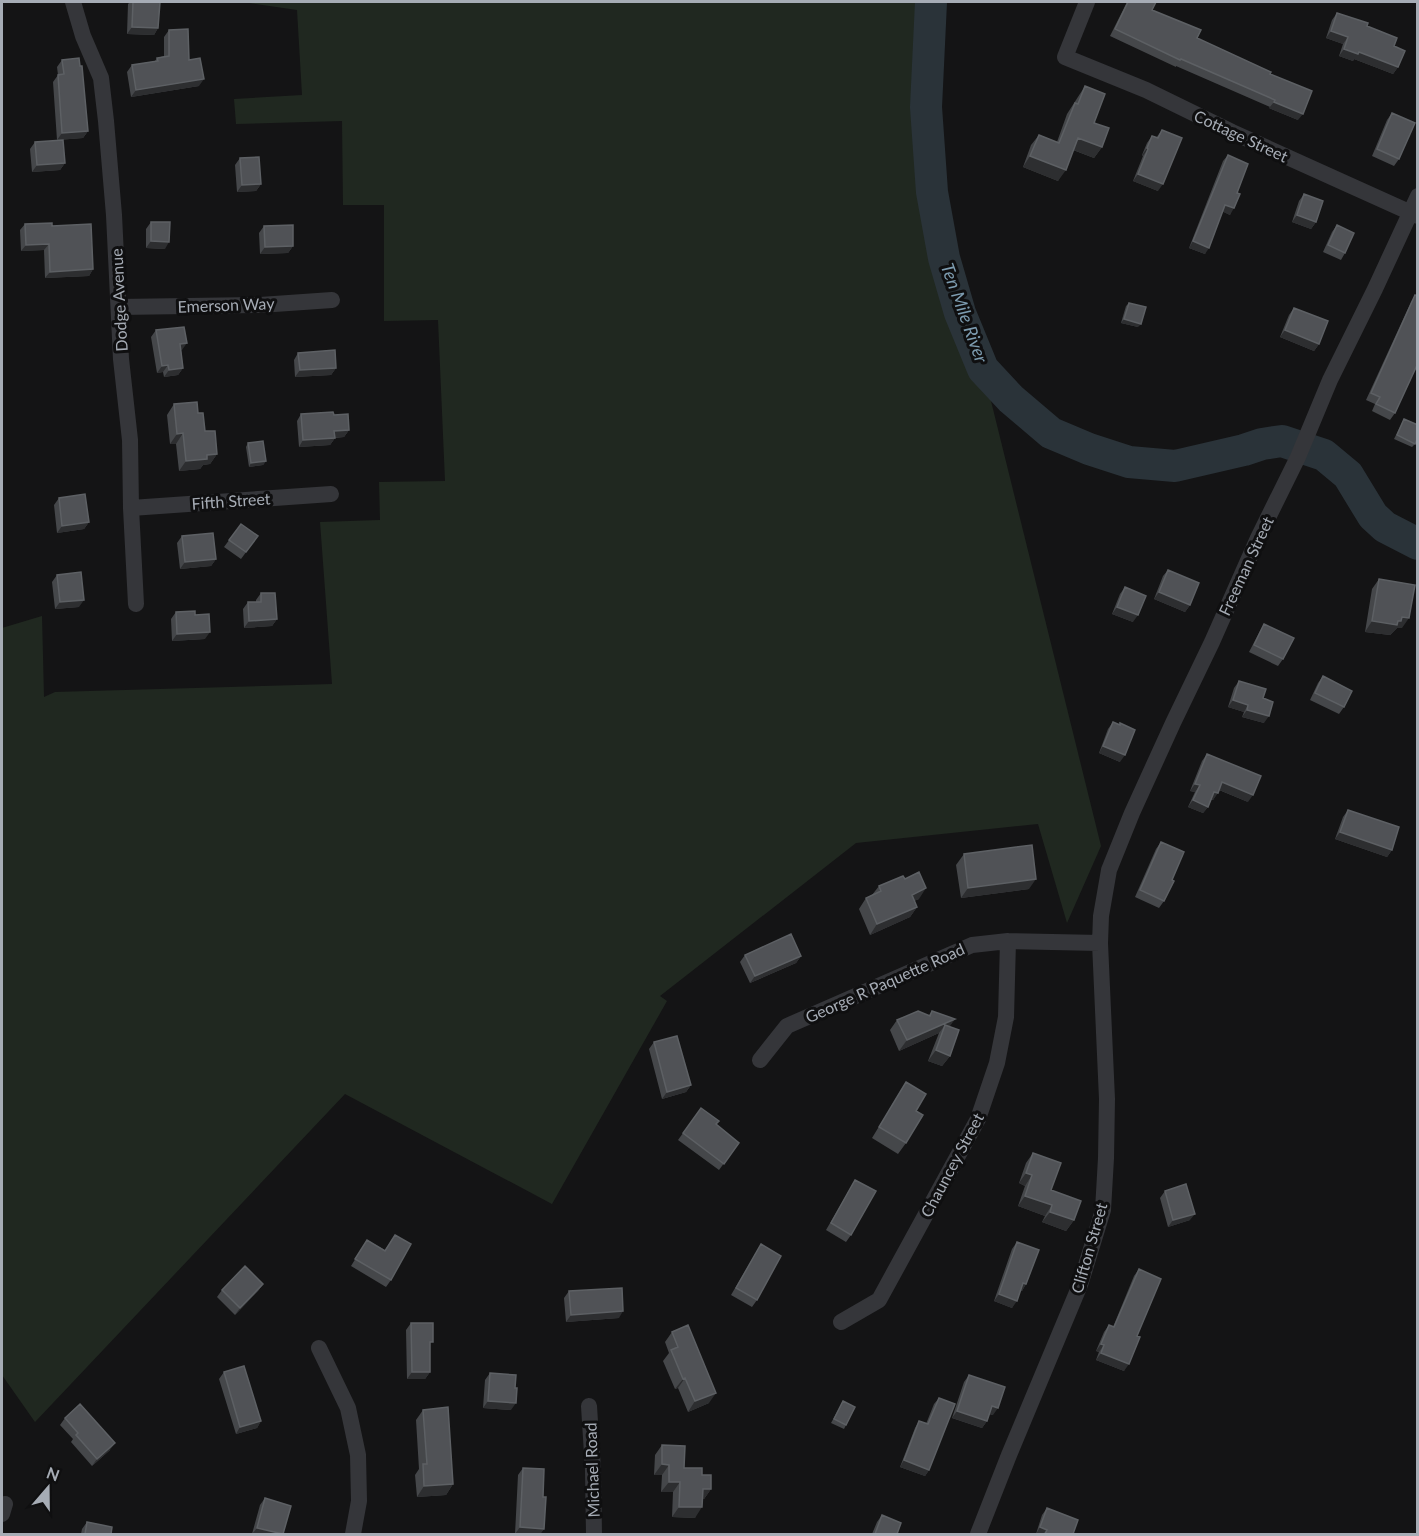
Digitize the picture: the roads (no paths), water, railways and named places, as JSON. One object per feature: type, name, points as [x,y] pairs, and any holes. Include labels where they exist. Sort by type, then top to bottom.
[{"type":"street","name":"Dodge Avenue","points":[[72,2],[83,36],[101,78],[114,215],[122,359],[130,440],[136,604]]},
{"type":"street","name":"Cottage Street","points":[[1087,2],[1065,57],[1146,90],[1232,132],[1414,214]]},
{"type":"street","name":"Freeman Street","points":[[1100,943],[1101,916],[1109,870],[1132,813],[1258,538],[1298,457],[1330,380],[1414,214],[1418,196]]},
{"type":"street","name":"Emerson Way","points":[[119,308],[260,305],[332,300]]},
{"type":"street","name":"Fifth Street","points":[[131,508],[331,494]]},
{"type":"street","name":"George R Paquette Road","points":[[760,1060],[787,1026],[972,945],[1008,941],[1100,943]]},
{"type":"street","name":"Chauncey Street","points":[[841,1322],[879,1300],[978,1119],[997,1063],[1006,1017],[1008,941]]},
{"type":"street","name":"Clifton Street","points":[[978,1534],[1080,1284],[1103,1210],[1107,1099],[1100,943]]},
{"type":"street","points":[[319,1348],[348,1408],[358,1455],[359,1501],[353,1534]]},
{"type":"street","name":"Michael Road","points":[[589,1406],[594,1534]]},
{"type":"waterway","name":"Ten Mile River","points":[[931,2],[926,107],[932,192],[944,258],[960,313],[983,369],[1011,399],[1051,433],[1129,462],[1175,466],[1282,441],[1324,455],[1348,475],[1373,516],[1385,527],[1418,544]]}]
